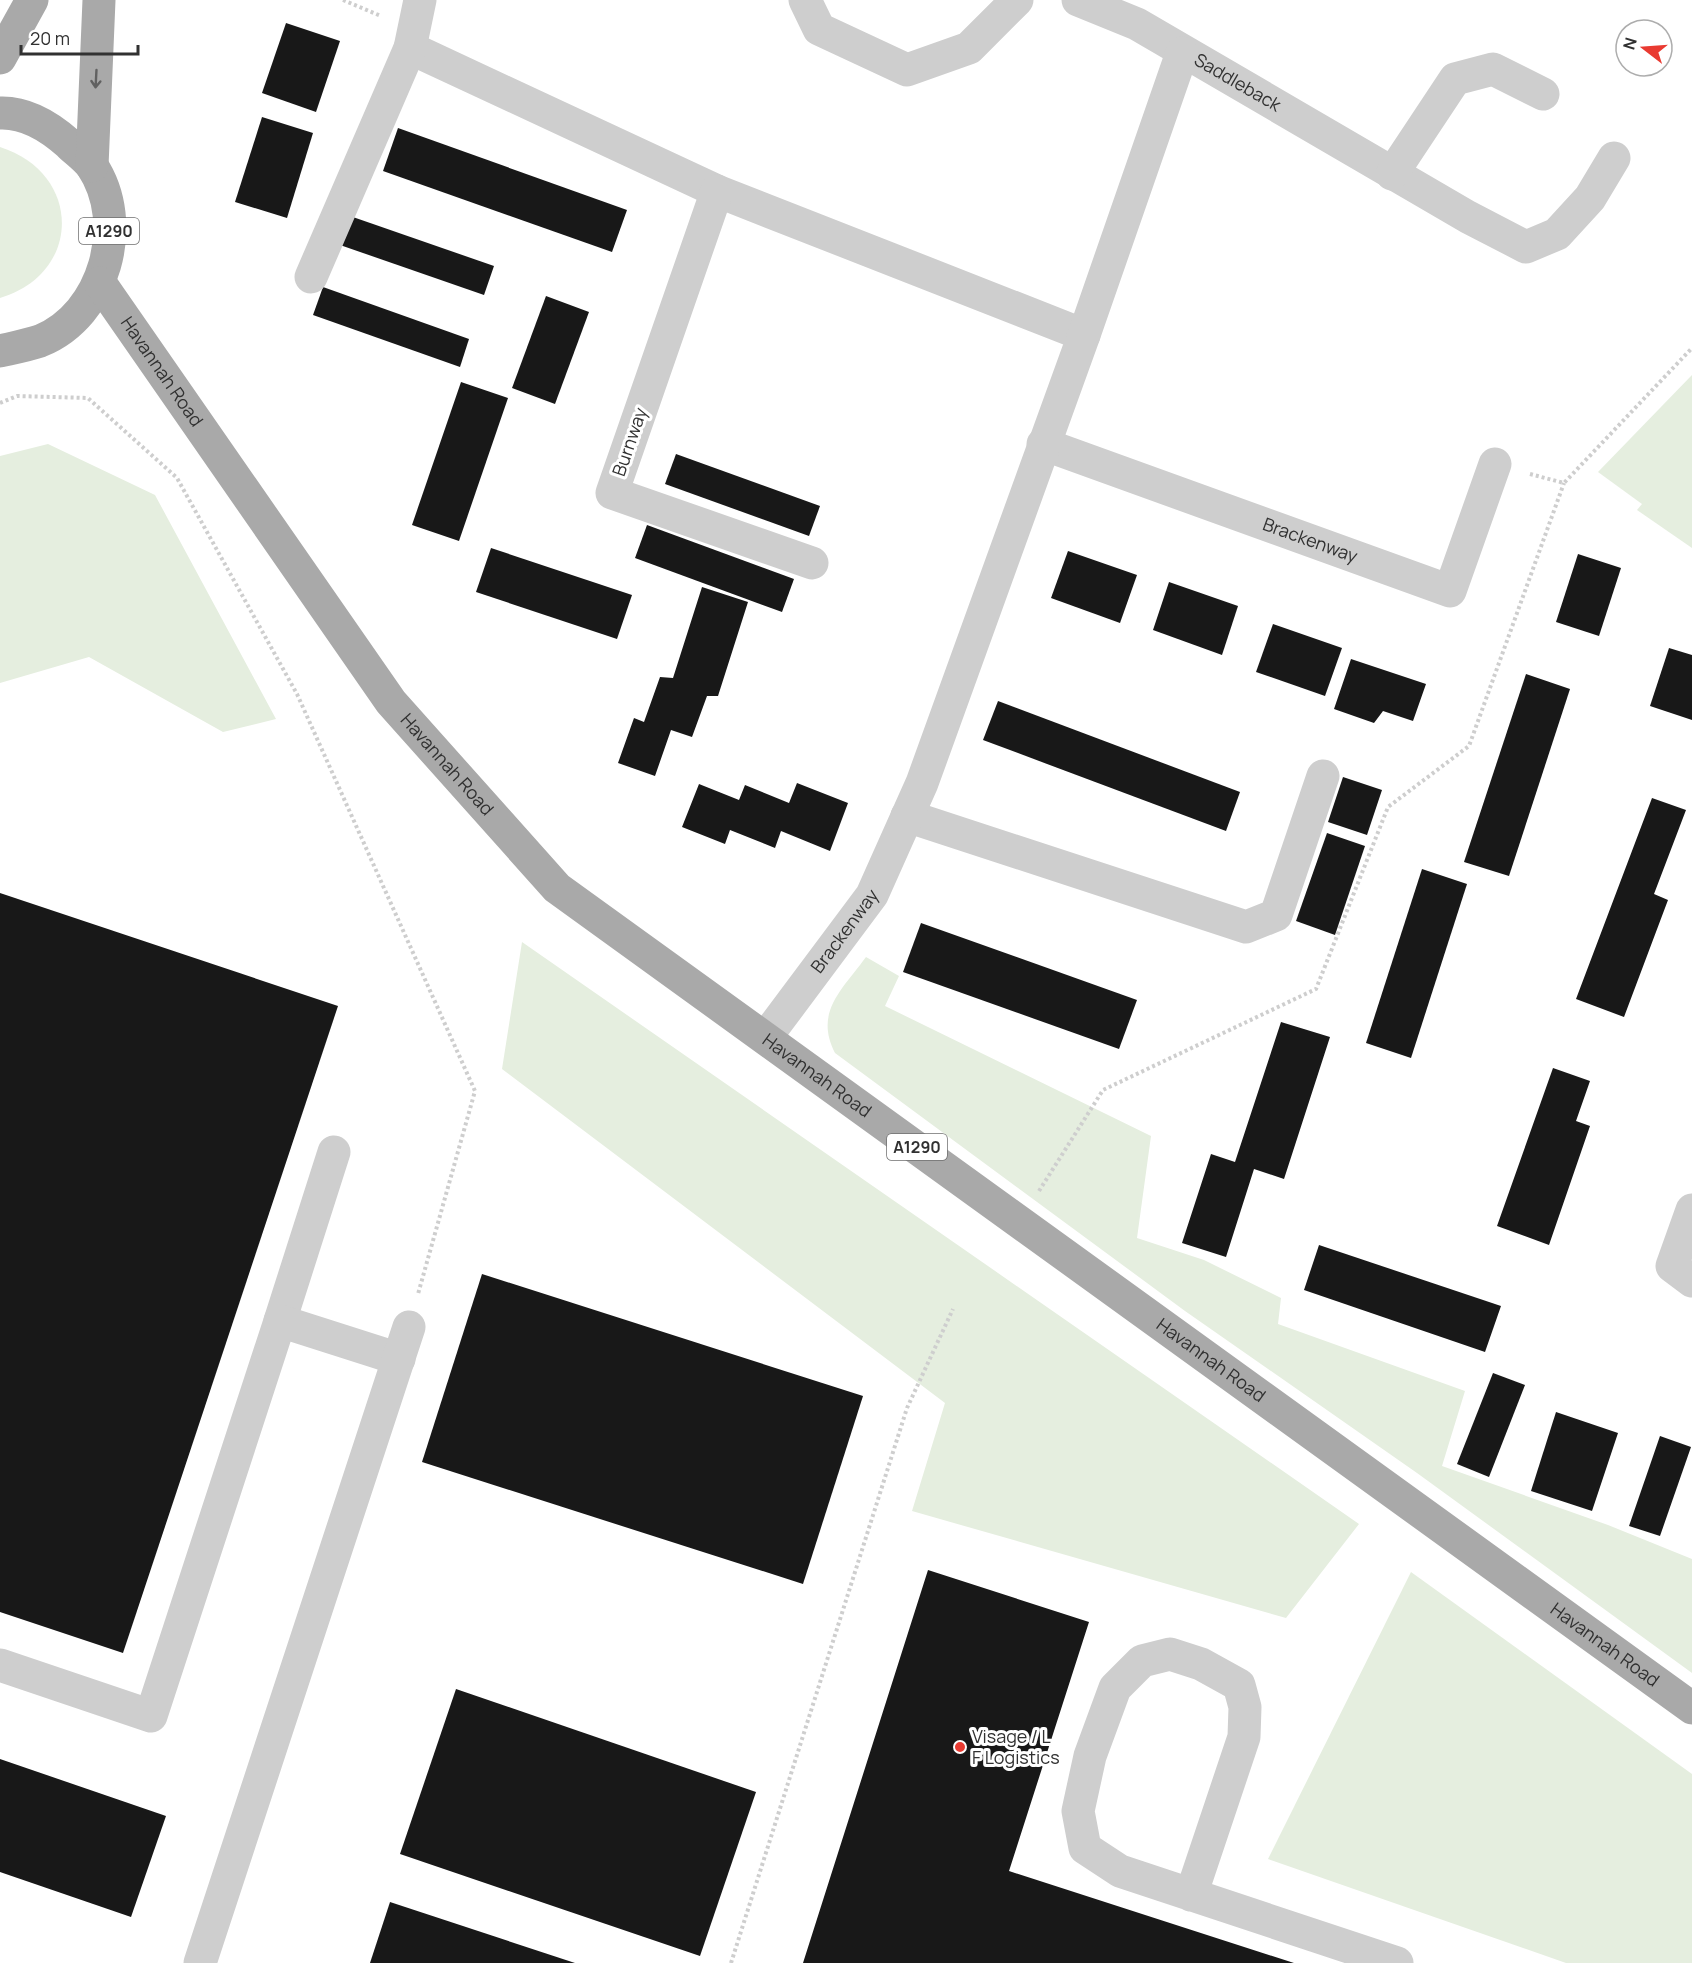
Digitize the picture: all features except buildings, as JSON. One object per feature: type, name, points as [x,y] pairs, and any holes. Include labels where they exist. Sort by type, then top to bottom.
[{"type":"main road","points":[[0,58],[32,0]]},
{"type":"main road","name":"A1290","points":[[92,166],[99,0]]},
{"type":"main road","name":"A1290","points":[[0,113],[11,113],[50,127],[92,166],[108,204],[110,245],[100,282],[75,317],[41,340],[0,351]]},
{"type":"main road","name":"Havannah Road","points":[[100,282],[399,711],[557,888],[1692,1708]]},
{"type":"street","points":[[311,277],[410,48],[420,0]]},
{"type":"street","points":[[805,0],[819,29],[908,70],[969,48],[1017,0]]},
{"type":"street","name":"Saddleback","points":[[1078,0],[1137,24],[1182,53],[1392,174],[1526,247],[1557,234],[1590,198],[1614,158]]},
{"type":"street","points":[[410,48],[717,191],[1084,335]]},
{"type":"street","name":"Brackenway","points":[[766,1037],[872,895],[922,783],[1084,335],[1182,53]]},
{"type":"street","points":[[1392,174],[1455,79],[1492,69],[1543,94]]},
{"type":"street","name":"Burnway","points":[[717,191],[612,493],[812,563]]},
{"type":"street","name":"Brackenway","points":[[1043,444],[1450,591],[1495,464]]},
{"type":"street","points":[[907,816],[1246,927],[1276,915],[1323,776]]},
{"type":"street","points":[[0,1665],[151,1716],[334,1152]]},
{"type":"street","points":[[1682,1274],[1692,1210]]},
{"type":"street","points":[[280,1321],[399,1359]]},
{"type":"street","points":[[200,1963],[409,1327]]},
{"type":"street","points":[[1191,1895],[1244,1737],[1245,1707],[1239,1685],[1202,1664],[1170,1654],[1142,1661],[1115,1688],[1090,1756],[1078,1811],[1085,1848],[1120,1871],[1191,1895],[1397,1963]]},
{"type":"path","points":[[1038,1194],[1103,1090],[1317,989],[1388,807],[1468,746],[1564,483],[1692,348]]},
{"type":"path","points":[[0,403],[17,396],[88,398],[177,478],[297,694],[475,1091],[409,1327]]},
{"type":"path","points":[[1495,464],[1564,483]]},
{"type":"path","points":[[731,1963],[907,1408],[953,1309]]},
{"type":"green space","points":[[0,147],[27,160],[46,178],[58,200],[62,223],[58,246],[47,268],[27,285],[0,298]]},
{"type":"green space","points":[[1692,375],[1692,548],[1637,510],[1642,504],[1598,472]]},
{"type":"green space","points":[[48,444],[155,495],[276,719],[223,732],[89,657],[0,683],[0,456]]},
{"type":"green space","points":[[522,942],[1359,1524],[1286,1618],[912,1511],[945,1403],[502,1069]]},
{"type":"green space","points":[[866,957],[899,976],[885,1006],[1151,1136],[1137,1238],[1204,1260],[1281,1298],[1278,1324],[1465,1391],[1442,1466],[1608,1525],[1692,1559],[1692,1673],[1417,1473],[1185,1311],[835,1053],[829,1038],[829,1013],[840,991]]},
{"type":"green space","points":[[1411,1572],[1692,1774],[1692,1963],[1566,1963],[1268,1859]]},
{"type":"place","name":"Visage / L F Logistics","points":[[960,1747]]}]
